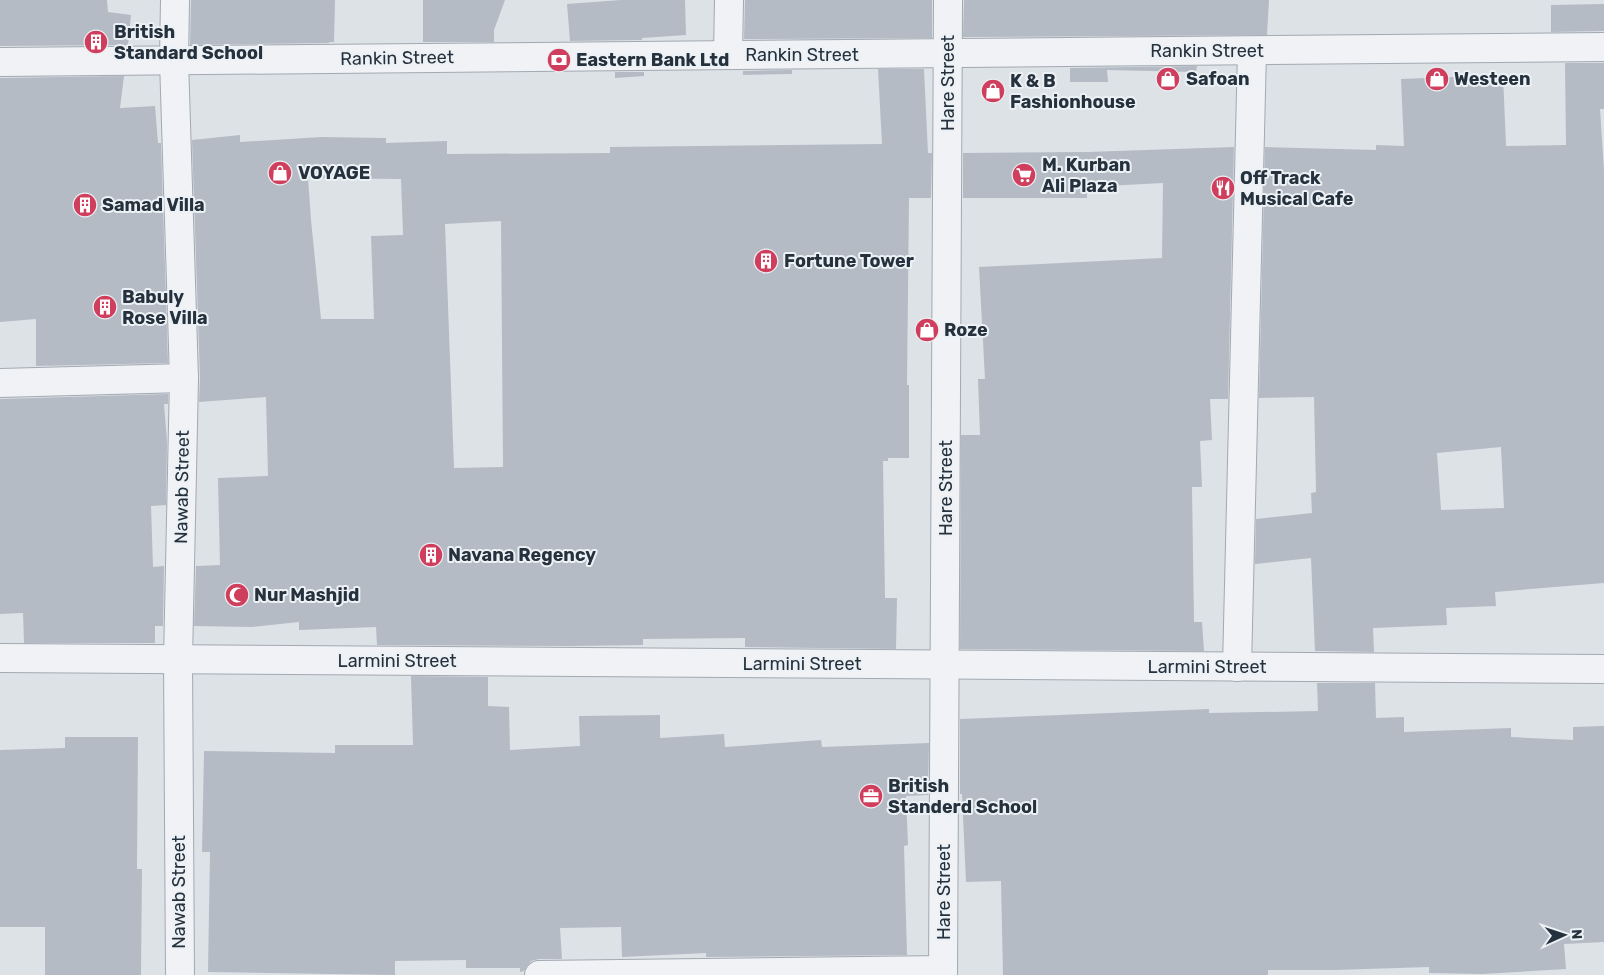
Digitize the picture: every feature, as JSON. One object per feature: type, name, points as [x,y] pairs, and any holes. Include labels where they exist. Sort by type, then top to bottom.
[{"type":"street","name":"Nawab Street","points":[[175,0],[174,60],[184,378],[178,660],[180,975]]},
{"type":"street","points":[[729,0],[728,54],[730,55]]},
{"type":"street","name":"Hare Street","points":[[944,972],[948,0]]},
{"type":"street","name":"Rankin Street","points":[[0,62],[1604,47]]},
{"type":"street","points":[[1237,667],[1252,51]]},
{"type":"street","points":[[0,383],[184,378]]},
{"type":"street","name":"Larmini Street","points":[[0,658],[1604,669]]},
{"type":"street","points":[[539,975],[944,972]]},
{"type":"building","name":"British Standard School","points":[[0,0],[107,0],[108,12],[131,15],[128,45],[0,46]]},
{"type":"building","points":[[191,0],[335,0],[334,42],[190,45]]},
{"type":"building","points":[[423,0],[505,0],[494,30],[494,42],[423,42]]},
{"type":"building","points":[[621,0],[685,0],[686,35],[642,38],[642,40],[570,41],[567,4]]},
{"type":"building","points":[[745,0],[932,0],[932,38],[744,39]]},
{"type":"building","points":[[964,0],[1269,0],[1267,35],[963,37]]},
{"type":"building","points":[[1604,4],[1604,31],[1551,32],[1551,5]]},
{"type":"building","points":[[1565,63],[1604,63],[1604,109],[1600,109],[1604,170],[1604,583],[1495,592],[1496,606],[1446,608],[1447,625],[1373,628],[1374,652],[1315,651],[1311,558],[1255,564],[1256,519],[1312,513],[1311,493],[1316,492],[1314,397],[1259,398],[1265,147],[1376,150],[1376,145],[1404,146],[1401,79],[1503,75],[1506,146],[1566,145]],"holes":[[[1501,447],[1504,508],[1441,510],[1437,453]]]},
{"type":"building","points":[[1197,66],[1196,72],[1107,70],[1108,82],[1070,82],[1070,68]]},
{"type":"building","points":[[878,69],[924,69],[928,153],[932,153],[931,198],[909,198],[907,385],[909,385],[909,458],[888,458],[888,461],[883,461],[885,598],[897,598],[896,649],[745,647],[745,638],[643,639],[643,645],[377,645],[376,627],[299,630],[299,622],[252,627],[194,626],[196,566],[220,565],[218,478],[268,476],[266,397],[199,402],[200,378],[192,140],[240,135],[240,142],[321,137],[386,138],[386,143],[447,141],[447,154],[610,153],[610,147],[882,144]],"holes":[[[308,178],[401,179],[403,235],[371,236],[374,319],[321,319]],[[501,221],[503,467],[454,468],[445,224]]]},
{"type":"building","points":[[792,70],[792,74],[743,75],[743,71]]},
{"type":"building","points":[[615,72],[644,72],[644,76],[615,78]]},
{"type":"building","points":[[124,76],[120,108],[155,106],[158,143],[161,143],[168,363],[36,366],[36,319],[0,322],[0,78]]},
{"type":"building","points":[[1234,147],[1228,399],[1210,399],[1212,440],[1200,441],[1202,487],[1192,487],[1194,622],[1202,622],[1204,651],[960,649],[961,435],[980,435],[978,379],[985,379],[979,267],[1162,258],[1163,183],[1087,187],[1087,198],[963,198],[963,153],[1087,152]]},
{"type":"building","points":[[168,394],[168,404],[164,404],[167,442],[166,505],[151,506],[153,567],[164,566],[163,626],[155,626],[155,643],[24,643],[23,613],[0,614],[0,399]]},
{"type":"building","points":[[411,676],[488,677],[488,706],[509,707],[510,750],[580,746],[579,716],[660,715],[660,738],[724,734],[725,747],[821,740],[822,747],[929,743],[928,795],[906,796],[908,845],[904,846],[907,955],[706,957],[706,953],[622,957],[621,927],[560,928],[562,959],[531,961],[524,971],[520,972],[520,968],[466,968],[466,960],[395,961],[395,975],[208,972],[210,852],[202,852],[204,751],[335,753],[335,745],[413,745]]},
{"type":"building","points":[[1317,683],[1375,683],[1376,718],[1404,717],[1404,732],[1511,728],[1511,737],[1573,740],[1573,727],[1604,726],[1604,942],[1564,944],[1566,969],[1482,974],[1429,973],[1429,967],[1268,970],[1268,975],[1003,975],[1001,881],[966,882],[962,794],[960,794],[960,719],[1209,709],[1209,713],[1318,711]]},
{"type":"building","points":[[65,737],[138,737],[137,869],[142,869],[141,975],[45,975],[45,927],[0,927],[0,750],[65,748]]},
{"type":"place","name":"British Standard School","points":[[96,42]]},
{"type":"place","name":"Eastern Bank Ltd","points":[[559,60]]},
{"type":"place","name":"Safoan","points":[[1168,79]]},
{"type":"place","name":"Westeen","points":[[1437,79]]},
{"type":"place","name":"K & B Fashionhouse","points":[[993,91]]},
{"type":"place","name":"VOYAGE","points":[[280,173]]},
{"type":"place","name":"M. Kurban Ali Plaza","points":[[1024,175]]},
{"type":"place","name":"Off Track Musical Cafe","points":[[1223,188]]},
{"type":"place","name":"Samad Villa","points":[[85,205]]},
{"type":"place","name":"Fortune Tower","points":[[766,261]]},
{"type":"place","name":"Babuly Rose Villa","points":[[105,307]]},
{"type":"place","name":"Roze","points":[[927,330]]},
{"type":"place","name":"Navana Regency","points":[[431,555]]},
{"type":"place","name":"Nur Mashjid","points":[[237,595]]},
{"type":"place","name":"British Standerd School","points":[[871,796]]}]
